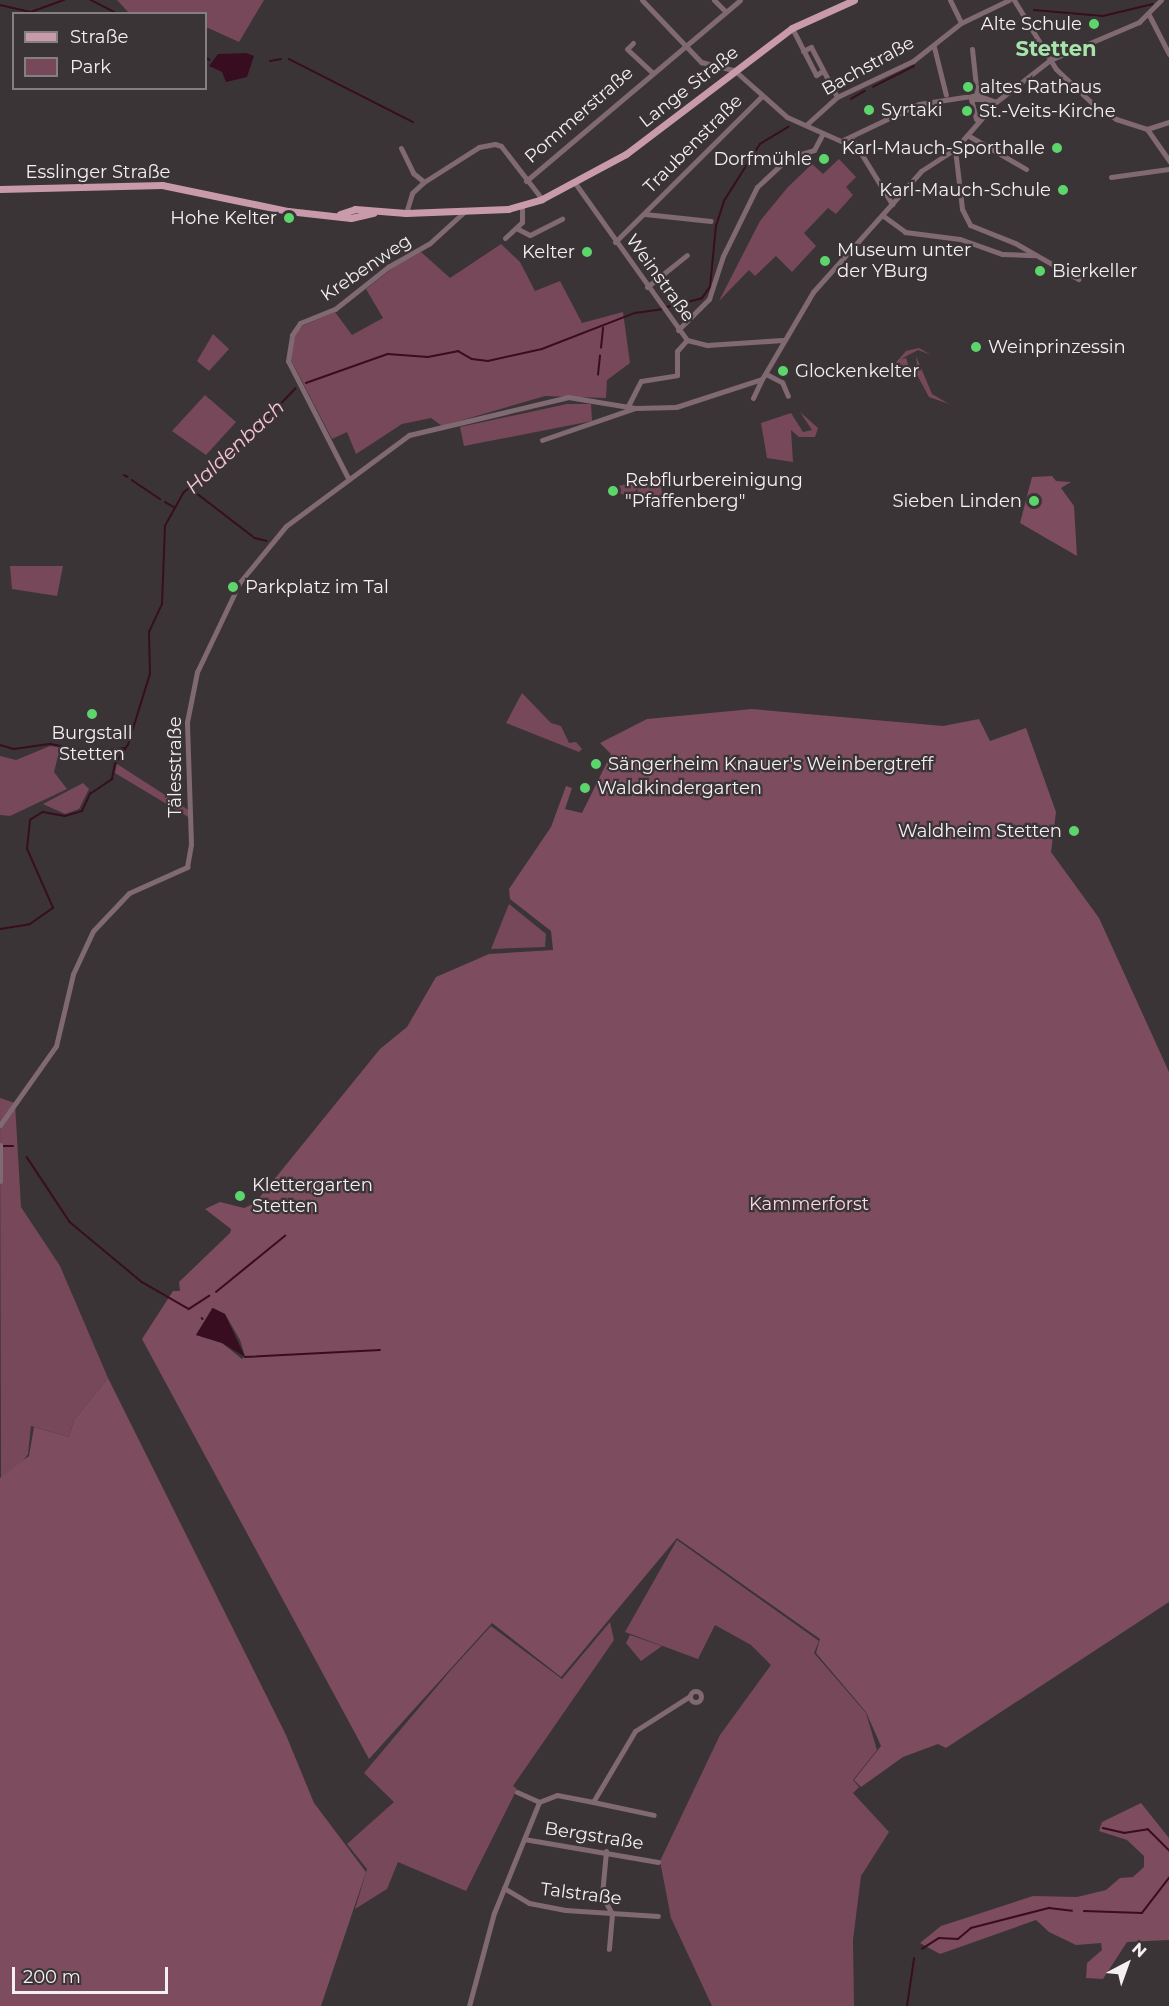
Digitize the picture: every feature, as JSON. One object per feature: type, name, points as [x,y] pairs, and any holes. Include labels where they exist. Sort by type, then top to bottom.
[{"type":"main road","name":"Lange Straße","points":[[542,199],[626,154],[792,28],[854,0]]},
{"type":"main road","name":"Esslinger Straße","points":[[0,189],[171,186],[288,211],[364,218],[373,213],[464,212],[522,207],[542,199]]},
{"type":"street","points":[[642,0],[701,62],[734,70],[787,117],[841,141],[909,108],[946,97],[977,95],[996,102]]},
{"type":"street","points":[[714,0],[725,11]]},
{"type":"street","name":"Pommerstraße","points":[[526,181],[652,72],[740,0]]},
{"type":"street","points":[[950,0],[961,23]]},
{"type":"street","name":"Bachstraße","points":[[806,125],[837,98],[934,47],[961,23],[1009,0]]},
{"type":"street","points":[[1014,0],[1050,60],[1094,105],[1147,129],[1169,161]]},
{"type":"street","points":[[753,398],[783,340],[813,292],[921,171],[955,149],[969,136],[996,102],[1050,60],[1149,15],[1161,0]]},
{"type":"street","points":[[1149,15],[1169,54]]},
{"type":"street","points":[[792,28],[803,51],[811,47],[837,98]]},
{"type":"street","name":"Pommerstraße","points":[[633,43],[627,49],[652,72]]},
{"type":"street","points":[[934,47],[946,97]]},
{"type":"street","points":[[972,50],[977,95]]},
{"type":"street","name":"Traubenstraße","points":[[615,242],[762,96]]},
{"type":"street","points":[[1147,129],[1169,122]]},
{"type":"street","points":[[678,330],[709,299],[723,256],[757,187],[788,158],[814,150],[823,134]]},
{"type":"street","points":[[969,136],[1026,169]]},
{"type":"street","points":[[851,137],[892,204]]},
{"type":"street","points":[[406,213],[412,193],[424,182],[479,147],[495,144],[501,146],[542,199]]},
{"type":"street","points":[[400,148],[413,173],[424,182]]},
{"type":"street","points":[[955,149],[962,209],[970,225],[1038,255],[1078,279]]},
{"type":"street","points":[[1111,177],[1169,169]]},
{"type":"street","name":"Weinstraße","points":[[575,183],[687,340],[707,345],[783,340]]},
{"type":"street","points":[[505,238],[518,229],[522,207]]},
{"type":"street","name":"Krebenweg","points":[[348,477],[288,361],[292,335],[300,323],[334,309],[388,267],[430,243],[464,212]]},
{"type":"street","name":"Traubenstraße","points":[[645,214],[711,221]]},
{"type":"street","points":[[882,215],[906,232],[960,239],[1002,254],[1038,255]]},
{"type":"street","points":[[518,229],[530,235],[562,219]]},
{"type":"street","points":[[647,287],[687,255]]},
{"type":"street","points":[[632,407],[640,381],[677,375],[677,351],[687,340]]},
{"type":"street","points":[[766,374],[782,382],[788,396]]},
{"type":"street","points":[[542,440],[632,407],[676,406],[762,379]]},
{"type":"street","name":"Tälesstraße","points":[[0,1125],[56,1046],[73,974],[93,931],[129,893],[187,867],[191,844],[187,741],[192,692],[203,654],[240,583],[286,526],[398,439],[560,398],[584,397],[632,407]]},
{"type":"street","points":[[0,1145],[0,1181]]},
{"type":"street","points":[[593,1802],[635,1731],[690,1696]]},
{"type":"street","points":[[517,1792],[539,1802],[557,1795],[654,1815]]},
{"type":"street","points":[[470,2006],[504,1888],[539,1802]]},
{"type":"street","name":"Bergstraße","points":[[525,1839],[606,1851],[658,1862]]},
{"type":"street","points":[[606,1851],[602,1895],[612,1914],[609,1949]]},
{"type":"street","name":"Talstraße","points":[[504,1888],[529,1903],[612,1914],[658,1916]]},
{"type":"green space","points":[[117,0],[264,0],[239,42],[207,27],[207,12],[128,12]]},
{"type":"green space","points":[[839,159],[856,177],[846,187],[853,195],[836,214],[828,208],[804,233],[816,246],[792,272],[776,256],[755,276],[749,270],[719,301],[760,221],[788,187],[812,164],[823,174]]},
{"type":"green space","points":[[501,244],[520,262],[535,291],[560,281],[582,323],[623,312],[630,363],[607,380],[606,398],[545,396],[442,426],[431,418],[402,424],[356,454],[347,432],[332,439],[291,360],[294,336],[302,326],[335,312],[352,335],[383,318],[366,289],[395,266],[421,252],[450,278]]},
{"type":"green space","points":[[213,334],[229,349],[209,371],[197,361]]},
{"type":"green space","points":[[919,348],[931,355],[918,350],[901,359],[906,358],[909,367],[917,365],[916,356],[932,394],[949,404],[929,397],[916,373],[897,374],[892,367],[906,351]]},
{"type":"green space","points":[[205,395],[236,422],[206,455],[172,431]]},
{"type":"green space","points":[[567,404],[591,404],[592,421],[464,446],[460,427]]},
{"type":"green space","points":[[800,412],[818,428],[815,437],[799,437],[791,430],[793,462],[767,458],[761,423],[791,413],[803,432],[812,430]]},
{"type":"green space","points":[[661,474],[662,501],[610,492],[612,488]]},
{"type":"green space","points":[[1052,476],[1056,481],[1071,482],[1061,488],[1074,506],[1077,556],[1020,523],[1032,477]]},
{"type":"green space","points":[[10,566],[63,566],[57,596],[12,589]]},
{"type":"green space","points":[[522,693],[551,723],[561,726],[569,743],[576,742],[582,749],[579,752],[506,723]]},
{"type":"green space","name":"Kammerforst","points":[[752,709],[943,726],[979,719],[990,741],[1026,728],[1056,812],[1051,852],[1099,918],[1169,1072],[1169,1602],[946,1748],[938,1744],[903,1757],[861,1787],[854,1780],[881,1746],[866,1712],[816,1653],[820,1639],[677,1538],[561,1677],[492,1623],[369,1759],[142,1339],[173,1291],[180,1291],[179,1282],[230,1233],[231,1229],[205,1209],[220,1202],[244,1208],[255,1203],[380,1049],[407,1027],[436,977],[489,954],[553,950],[551,931],[510,899],[509,889],[551,827],[566,786],[572,788],[565,809],[582,813],[611,754],[600,743],[647,719]],"holes":[[[212,1308],[225,1314],[240,1340],[245,1356],[242,1359],[222,1343],[196,1335]]]},
{"type":"green space","points":[[50,746],[69,749],[59,752],[54,772],[67,789],[10,816],[0,815],[0,756],[16,760]]},
{"type":"green space","points":[[117,764],[190,811],[190,818],[115,773]]},
{"type":"green space","points":[[83,783],[89,789],[79,809],[65,814],[43,804]]},
{"type":"green space","points":[[509,904],[546,934],[545,947],[491,949]]},
{"type":"green space","points":[[0,1098],[15,1103],[21,1207],[60,1266],[108,1378],[74,1420],[69,1437],[31,1426],[28,1454],[17,1470],[1,1479]]},
{"type":"green space","points":[[108,1378],[286,1735],[314,1803],[366,1872],[321,2006],[0,2006],[0,1478],[29,1456],[34,1427],[69,1437],[74,1420]]},
{"type":"green space","points":[[677,1540],[819,1641],[814,1653],[866,1713],[877,1750],[853,1780],[859,1787],[853,1793],[889,1832],[861,1876],[853,1940],[854,2006],[712,2006],[671,1918],[660,1861],[720,1735],[771,1665],[751,1645],[715,1625],[698,1659],[625,1632]]},
{"type":"green space","points":[[610,1622],[614,1640],[513,1786],[517,1789],[466,1891],[398,1862],[387,1889],[355,1909],[367,1869],[347,1844],[394,1802],[364,1773],[450,1671],[491,1626],[562,1679]]},
{"type":"green space","points":[[630,1635],[662,1646],[641,1661],[626,1643]]},
{"type":"green space","points":[[1141,1803],[1169,1838],[1169,1940],[1127,1942],[1103,1979],[1086,1978],[1087,1963],[1102,1950],[1101,1943],[1076,1945],[1049,1932],[1036,1920],[940,1954],[920,1943],[941,1926],[1033,1896],[1077,1897],[1106,1890],[1120,1878],[1133,1877],[1144,1867],[1144,1856],[1127,1840],[1099,1831],[1102,1822]]},
{"type":"shaded area","points":[[246,53],[254,56],[247,77],[226,82],[222,72],[209,66],[218,54]]},
{"type":"shaded area","points":[[213,1308],[225,1314],[245,1357],[222,1343],[196,1335]]},
{"type":"waterway","points":[[0,5],[31,12],[64,0]]},
{"type":"waterway","points":[[91,0],[115,12]]},
{"type":"waterway","name":"Haldenbach","points":[[1034,10],[1103,16],[1153,4]]},
{"type":"waterway","points":[[270,61],[281,59]]},
{"type":"waterway","points":[[289,59],[413,122]]},
{"type":"waterway","name":"Haldenbach","points":[[873,87],[914,66]]},
{"type":"waterway","name":"Haldenbach","points":[[851,99],[865,91]]},
{"type":"waterway","name":"Haldenbach","points":[[667,307],[702,298],[710,287],[716,226],[724,201],[760,144],[788,127]]},
{"type":"waterway","name":"Haldenbach","points":[[306,383],[388,354],[428,357],[458,351],[472,359],[488,361],[542,349],[635,313],[662,309]]},
{"type":"waterway","points":[[601,348],[603,328]]},
{"type":"waterway","points":[[598,375],[600,356]]},
{"type":"waterway","name":"Haldenbach","points":[[0,929],[30,924],[53,908],[27,849],[30,820],[43,812],[65,816],[82,811],[90,794],[112,779],[115,764],[128,745],[150,674],[149,632],[162,604],[165,526],[183,493],[239,447],[295,389]]},
{"type":"waterway","points":[[124,475],[128,477]]},
{"type":"waterway","points":[[132,480],[160,499]]},
{"type":"waterway","points":[[190,488],[255,538],[267,541]]},
{"type":"waterway","points":[[165,502],[174,507]]},
{"type":"waterway","points":[[0,745],[14,749],[51,744],[93,752],[125,748]]},
{"type":"waterway","points":[[2,1146],[13,1146]]},
{"type":"waterway","points":[[27,1157],[70,1222],[142,1282],[189,1309],[209,1296]]},
{"type":"waterway","points":[[216,1292],[285,1236]]},
{"type":"waterway","points":[[245,1357],[380,1350]]},
{"type":"waterway","points":[[1103,1828],[1124,1833],[1148,1829],[1169,1850]]},
{"type":"waterway","points":[[1084,1911],[1142,1913],[1169,1878]]},
{"type":"waterway","points":[[922,1949],[939,1938],[958,1939],[971,1928],[1049,1908],[1072,1911]]},
{"type":"waterway","points":[[907,2006],[914,1959]]},
{"type":"place","name":"Alte Schule","points":[[1094,24]]},
{"type":"place","name":"altes Rathaus","points":[[968,87]]},
{"type":"place","name":"Syrtaki","points":[[869,110]]},
{"type":"place","name":"St.-Veits-Kirche","points":[[967,111]]},
{"type":"place","name":"Karl-Mauch-Sporthalle","points":[[1057,148]]},
{"type":"place","name":"Dorfmühle","points":[[824,159]]},
{"type":"place","name":"Karl-Mauch-Schule","points":[[1063,190]]},
{"type":"place","name":"Hohe Kelter","points":[[289,218]]},
{"type":"place","name":"Kelter","points":[[587,252]]},
{"type":"place","name":"Museum unter der YBurg","points":[[825,261]]},
{"type":"place","name":"Bierkeller","points":[[1040,271]]},
{"type":"place","name":"Weinprinzessin","points":[[976,347]]},
{"type":"place","name":"Glockenkelter","points":[[783,371]]},
{"type":"place","name":"Rebflurbereinigung \"Pfaffenberg\"","points":[[613,491]]},
{"type":"place","name":"Sieben Linden","points":[[1034,501]]},
{"type":"place","name":"Parkplatz im Tal","points":[[233,587]]},
{"type":"place","name":"Burgstall Stetten","points":[[92,714]]},
{"type":"place","name":"Sängerheim Knauer's Weinbergtreff","points":[[596,764]]},
{"type":"place","name":"Waldkindergarten","points":[[585,788]]},
{"type":"place","name":"Waldheim Stetten","points":[[1074,831]]},
{"type":"place","name":"Klettergarten Stetten","points":[[240,1196]]},
{"type":"district","name":"Stetten","points":[[1056,49]]}]
